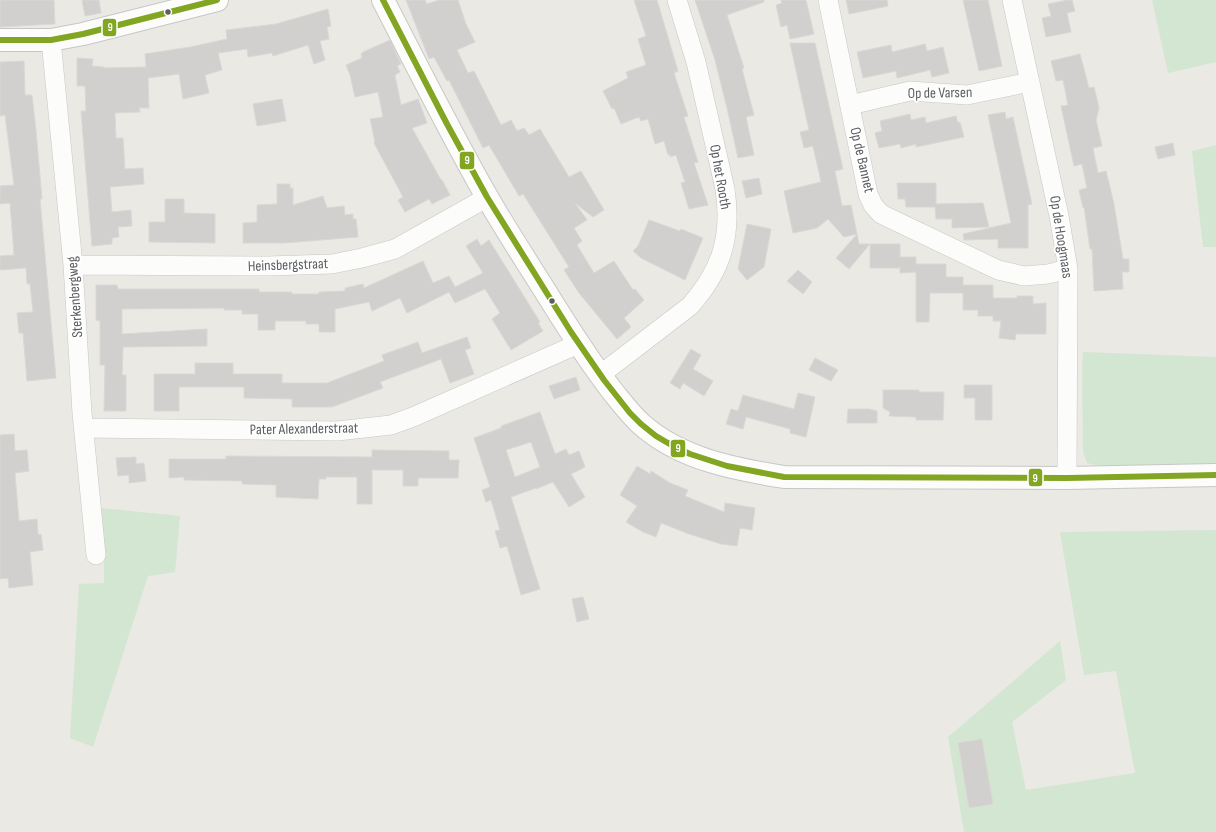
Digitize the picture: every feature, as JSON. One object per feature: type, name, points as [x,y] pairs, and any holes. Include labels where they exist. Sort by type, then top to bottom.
[{"type":"street","points":[[0,40],[51,40],[90,32],[217,0]]},
{"type":"street","points":[[383,0],[488,197],[578,344],[600,376],[642,425],[660,438],[684,452],[715,463],[748,471],[784,477],[1067,478],[1216,475]]},
{"type":"street","name":"Op het Rooth","points":[[600,376],[690,306],[701,294],[711,279],[719,264],[724,247],[727,224],[725,188],[696,62],[677,0]]},
{"type":"street","name":"Op de Bannet","points":[[828,0],[868,194],[873,205],[881,214],[998,270],[1024,276],[1048,274],[1068,269]]},
{"type":"street","name":"Op de Hoogmaas","points":[[1012,0],[1059,216],[1068,269],[1067,478]]},
{"type":"street","name":"Sterkenbergweg","points":[[51,40],[73,265],[84,428],[96,555]]},
{"type":"street","name":"Op de Varsen","points":[[850,105],[910,91],[966,95],[1030,82]]},
{"type":"street","name":"Heinsbergstraat","points":[[73,265],[268,266],[332,264],[395,249],[488,197]]},
{"type":"street","name":"Pater Alexanderstraat","points":[[84,428],[337,431],[391,425],[413,417],[578,344]]},
{"type":"green space","points":[[1152,0],[1216,0],[1216,62],[1168,73]]},
{"type":"green space","points":[[1216,145],[1216,247],[1203,247],[1192,151]]},
{"type":"green space","points":[[1083,352],[1216,357],[1216,466],[1101,466],[1087,463],[1083,451]]},
{"type":"green space","points":[[101,508],[180,516],[175,572],[148,576],[93,747],[70,738],[79,584],[104,583],[104,544]]},
{"type":"green space","points":[[1216,530],[1216,832],[964,832],[948,737],[1060,641],[1066,680],[1012,722],[1026,790],[1135,773],[1116,671],[1084,675],[1060,532]]},
{"type":"building","points":[[0,0],[54,0],[55,24],[0,27]]},
{"type":"building","points":[[82,0],[99,0],[101,13],[85,16]]},
{"type":"building","points":[[406,0],[425,0],[427,4],[439,0],[458,0],[466,24],[475,42],[457,50],[468,73],[474,71],[501,125],[511,120],[517,131],[524,128],[529,135],[540,129],[569,177],[581,171],[604,210],[593,217],[575,203],[587,220],[574,228],[582,241],[577,245],[594,273],[614,261],[633,290],[635,289],[644,300],[624,318],[631,327],[617,339],[579,293],[564,270],[569,267],[523,194],[519,196],[489,145],[483,148],[449,80],[447,81],[434,57],[429,59]]},
{"type":"building","points":[[634,0],[657,0],[678,71],[674,73],[688,116],[684,117],[698,162],[694,163],[708,205],[689,209],[681,183],[685,182],[676,155],[670,157],[670,154],[668,155],[664,141],[655,144],[648,119],[641,121],[639,117],[621,124],[614,108],[612,109],[603,91],[628,78],[626,72],[646,65],[638,39],[646,36]]},
{"type":"building","points":[[695,0],[764,0],[764,2],[727,15],[744,68],[742,69],[754,115],[746,117],[754,155],[738,158],[715,60]]},
{"type":"building","points":[[781,0],[806,0],[814,34],[790,39],[787,25],[781,27],[776,5],[782,3]]},
{"type":"building","points":[[846,0],[887,0],[888,6],[849,14]]},
{"type":"building","points":[[963,0],[988,0],[1002,66],[979,71]]},
{"type":"building","points":[[1072,0],[1075,11],[1067,13],[1071,32],[1046,37],[1042,18],[1051,16],[1048,4]]},
{"type":"building","points":[[328,9],[331,26],[327,27],[329,39],[320,41],[325,60],[314,64],[308,45],[273,56],[272,53],[248,57],[247,49],[218,53],[222,70],[205,75],[209,93],[183,99],[179,74],[148,78],[149,108],[139,108],[140,112],[115,113],[116,138],[123,138],[125,169],[143,168],[144,184],[110,187],[112,212],[131,210],[132,226],[118,227],[119,237],[112,238],[112,244],[92,246],[81,111],[86,111],[85,86],[77,86],[77,58],[93,59],[92,66],[104,68],[146,67],[145,54],[190,47],[227,39],[226,30],[276,24]]},
{"type":"building","points":[[390,40],[401,64],[397,66],[400,72],[395,75],[401,105],[418,99],[427,123],[412,128],[450,195],[432,204],[429,199],[405,212],[398,200],[403,197],[374,143],[370,119],[383,117],[378,92],[355,97],[346,65],[362,58],[361,54],[363,52]]},
{"type":"building","points":[[790,43],[815,43],[843,169],[835,171],[842,206],[851,205],[857,234],[844,237],[828,219],[817,228],[793,233],[784,191],[821,182],[813,146],[804,148],[800,132],[809,130]]},
{"type":"building","points":[[925,44],[927,51],[943,47],[949,73],[932,77],[930,70],[897,78],[896,71],[863,78],[857,52],[891,45],[892,52]]},
{"type":"building","points":[[1080,54],[1089,88],[1094,87],[1099,108],[1096,120],[1102,146],[1093,148],[1098,173],[1106,171],[1114,204],[1123,259],[1129,259],[1129,272],[1122,272],[1123,289],[1094,291],[1092,249],[1090,249],[1084,207],[1083,208],[1079,190],[1087,188],[1082,164],[1074,166],[1061,106],[1068,105],[1063,80],[1056,81],[1051,61]]},
{"type":"building","points":[[24,61],[25,95],[32,95],[36,130],[42,199],[40,199],[56,378],[27,381],[23,333],[19,333],[17,313],[33,312],[30,284],[27,284],[26,268],[0,270],[0,256],[14,255],[10,203],[0,204],[0,186],[14,185],[5,115],[0,116],[0,62]]},
{"type":"building","points":[[282,99],[286,121],[257,126],[253,104]]},
{"type":"building","points":[[1005,112],[1006,119],[1013,117],[1032,204],[1028,205],[1028,248],[998,248],[998,239],[964,240],[963,234],[1011,223],[988,115]]},
{"type":"building","points":[[910,114],[911,120],[925,117],[926,123],[956,116],[958,123],[960,122],[964,137],[916,147],[916,144],[901,148],[900,144],[879,148],[875,133],[882,131],[880,121]]},
{"type":"building","points":[[1173,143],[1175,155],[1158,159],[1155,147]]},
{"type":"building","points":[[759,178],[762,194],[746,198],[742,181]]},
{"type":"building","points":[[897,183],[936,183],[936,204],[983,203],[989,227],[952,228],[952,219],[936,219],[935,207],[906,207],[905,199],[898,199]]},
{"type":"building","points":[[277,184],[290,184],[290,188],[293,188],[293,205],[323,196],[327,208],[344,206],[345,215],[353,214],[353,219],[356,219],[358,237],[284,243],[243,243],[243,223],[257,222],[257,205],[277,204]]},
{"type":"building","points":[[165,199],[184,199],[184,213],[215,214],[215,243],[149,242],[149,222],[165,222]]},
{"type":"building","points":[[649,220],[680,231],[681,229],[703,238],[685,280],[641,258],[633,251],[638,246]]},
{"type":"building","points":[[747,224],[771,229],[764,267],[747,280],[738,269]]},
{"type":"building","points":[[857,234],[859,244],[870,244],[849,269],[836,258]]},
{"type":"building","points":[[477,239],[481,246],[489,240],[540,322],[538,323],[543,331],[511,350],[492,319],[500,313],[485,289],[455,303],[449,292],[407,313],[400,298],[372,311],[369,302],[335,309],[335,332],[319,332],[319,324],[306,324],[306,321],[275,321],[275,330],[258,330],[258,314],[242,314],[242,310],[224,310],[224,308],[122,309],[122,334],[207,329],[207,346],[123,347],[122,375],[126,375],[126,411],[104,411],[105,365],[100,365],[100,321],[96,320],[96,285],[117,285],[118,289],[259,289],[259,292],[319,294],[319,292],[345,291],[345,288],[363,284],[364,288],[423,261],[433,283],[449,276],[455,287],[483,273],[466,246]]},
{"type":"building","points":[[870,244],[900,244],[900,257],[916,257],[916,264],[946,264],[946,277],[963,277],[963,285],[993,285],[993,298],[1033,296],[1033,304],[1046,303],[1046,334],[1016,334],[1015,340],[999,338],[1001,321],[993,321],[993,316],[978,316],[978,310],[963,310],[963,293],[930,293],[929,322],[916,322],[916,272],[900,273],[900,268],[870,268]]},
{"type":"building","points":[[798,270],[812,282],[803,294],[787,281]]},
{"type":"building","points":[[467,337],[471,348],[465,350],[474,374],[450,383],[441,359],[380,382],[383,388],[332,407],[292,407],[292,399],[244,398],[244,387],[179,387],[179,411],[154,411],[154,374],[195,374],[195,363],[233,363],[233,374],[282,374],[282,383],[327,383],[384,361],[382,355],[418,342],[422,353]]},
{"type":"building","points":[[691,349],[701,355],[693,369],[713,381],[704,396],[683,383],[680,389],[670,383]]},
{"type":"building","points":[[815,358],[838,370],[831,381],[809,370]]},
{"type":"building","points":[[576,377],[580,390],[554,399],[549,386]]},
{"type":"building","points":[[964,385],[992,385],[992,420],[975,420],[975,398],[964,398]]},
{"type":"building","points":[[883,390],[944,392],[943,420],[916,420],[916,417],[889,416],[890,412],[883,408]]},
{"type":"building","points":[[798,393],[815,397],[806,437],[790,433],[790,429],[746,417],[743,429],[726,424],[731,409],[738,411],[743,395],[794,409]]},
{"type":"building","points":[[848,409],[869,409],[877,411],[877,423],[847,423]]},
{"type":"building","points":[[540,412],[555,454],[566,449],[569,455],[579,451],[585,467],[571,474],[585,497],[569,507],[553,482],[511,497],[540,589],[521,595],[507,546],[500,548],[495,531],[500,530],[491,500],[486,502],[482,490],[490,487],[474,438],[501,428],[501,426]],"holes":[[[531,442],[540,467],[515,477],[506,450]]]},
{"type":"building","points":[[14,434],[15,451],[27,450],[29,471],[15,473],[19,521],[37,519],[38,535],[41,534],[43,550],[30,552],[33,585],[9,588],[8,578],[0,579],[0,435]]},
{"type":"building","points":[[372,450],[449,451],[449,460],[459,460],[458,478],[418,478],[418,486],[403,486],[403,470],[372,470],[372,504],[357,504],[357,477],[326,477],[326,479],[319,479],[318,499],[276,497],[276,485],[242,484],[242,481],[184,480],[184,477],[169,478],[169,459],[226,459],[226,456],[372,457]]},
{"type":"building","points":[[136,457],[136,464],[144,463],[146,481],[129,483],[129,475],[118,476],[116,458]]},
{"type":"building","points":[[637,466],[650,474],[651,471],[670,483],[688,490],[685,496],[724,512],[725,503],[755,508],[752,530],[740,528],[737,546],[721,544],[661,523],[656,537],[643,532],[626,522],[637,506],[620,495]]},
{"type":"building","points":[[583,597],[589,619],[577,622],[572,599]]},
{"type":"building","points":[[982,739],[993,804],[969,808],[958,743]]},
{"type":"transit line","name":"9","points":[[0,40],[51,40],[83,34],[217,0]]},
{"type":"transit line","name":"9","points":[[383,0],[447,124],[487,197],[571,332],[604,380],[630,413],[656,436],[673,446],[690,454],[727,466],[784,477],[1067,478],[1216,475]]}]
